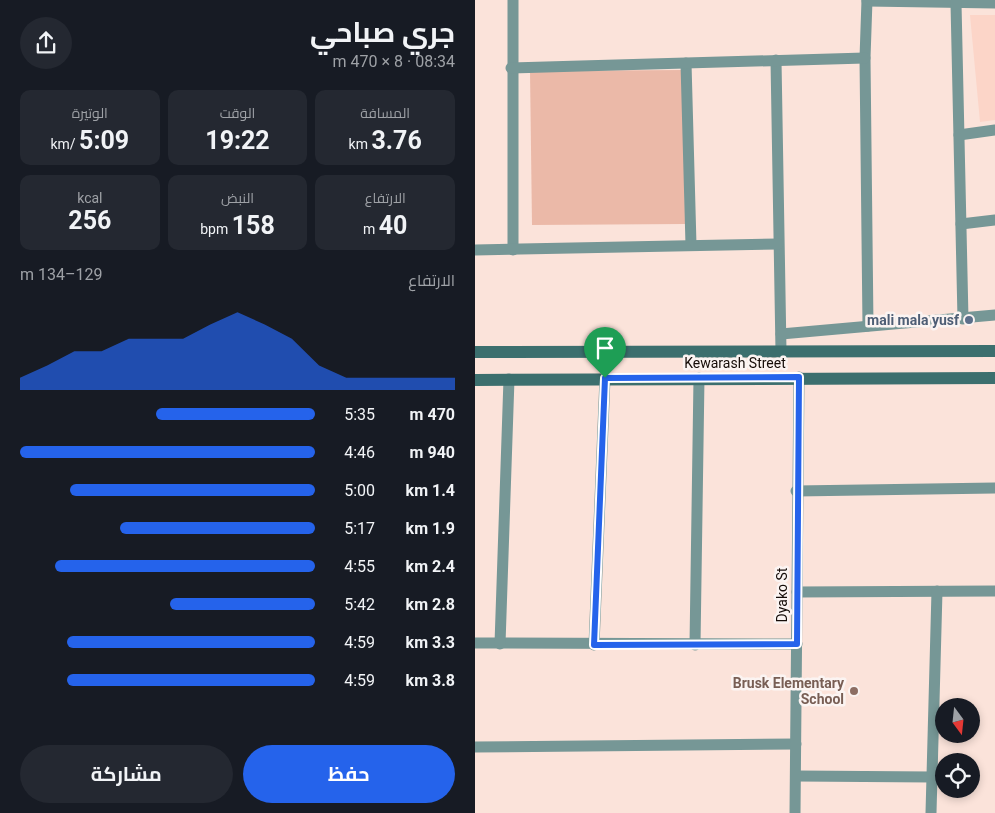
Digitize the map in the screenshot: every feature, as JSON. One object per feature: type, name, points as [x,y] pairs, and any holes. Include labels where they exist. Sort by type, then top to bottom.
[{"type":"main road","name":"Kewarash Street","points":[[475,352],[995,351]]},
{"type":"main road","name":"Kewarash Street","points":[[475,380],[799,377],[995,378]]},
{"type":"street","points":[[513,0],[511,68],[513,250]]},
{"type":"street","points":[[867,326],[865,58],[867,1],[995,3]]},
{"type":"street","points":[[956,3],[963,319]]},
{"type":"street","points":[[511,68],[865,58]]},
{"type":"street","points":[[776,60],[781,352]]},
{"type":"street","points":[[686,63],[691,245]]},
{"type":"street","points":[[959,135],[995,130]]},
{"type":"street","points":[[961,224],[995,220]]},
{"type":"street","points":[[475,250],[778,244]]},
{"type":"street","points":[[781,334],[995,315]]},
{"type":"street","name":"Dyako St","points":[[795,813],[796,491],[799,377]]},
{"type":"street","points":[[594,645],[605,378]]},
{"type":"street","points":[[695,645],[699,378]]},
{"type":"street","points":[[499,644],[509,379]]},
{"type":"street","points":[[796,491],[995,488]]},
{"type":"street","points":[[931,813],[937,591]]},
{"type":"street","points":[[797,592],[995,591]]},
{"type":"street","points":[[475,643],[594,645],[797,644]]},
{"type":"street","points":[[475,747],[796,744]]},
{"type":"street","points":[[796,776],[932,778]]},
{"type":"shaded area","points":[[970,15],[995,15],[995,120],[980,122]]},
{"type":"shaded area","points":[[684,70],[685,224],[532,225],[530,71]]},
{"type":"place","name":"mali mala yusf","points":[[969,320]]},
{"type":"place","name":"Brusk Elementary School","points":[[854,691]]},
{"type":"route","points":[[799,377],[796,491],[797,644],[594,645],[605,378],[799,377]]}]
